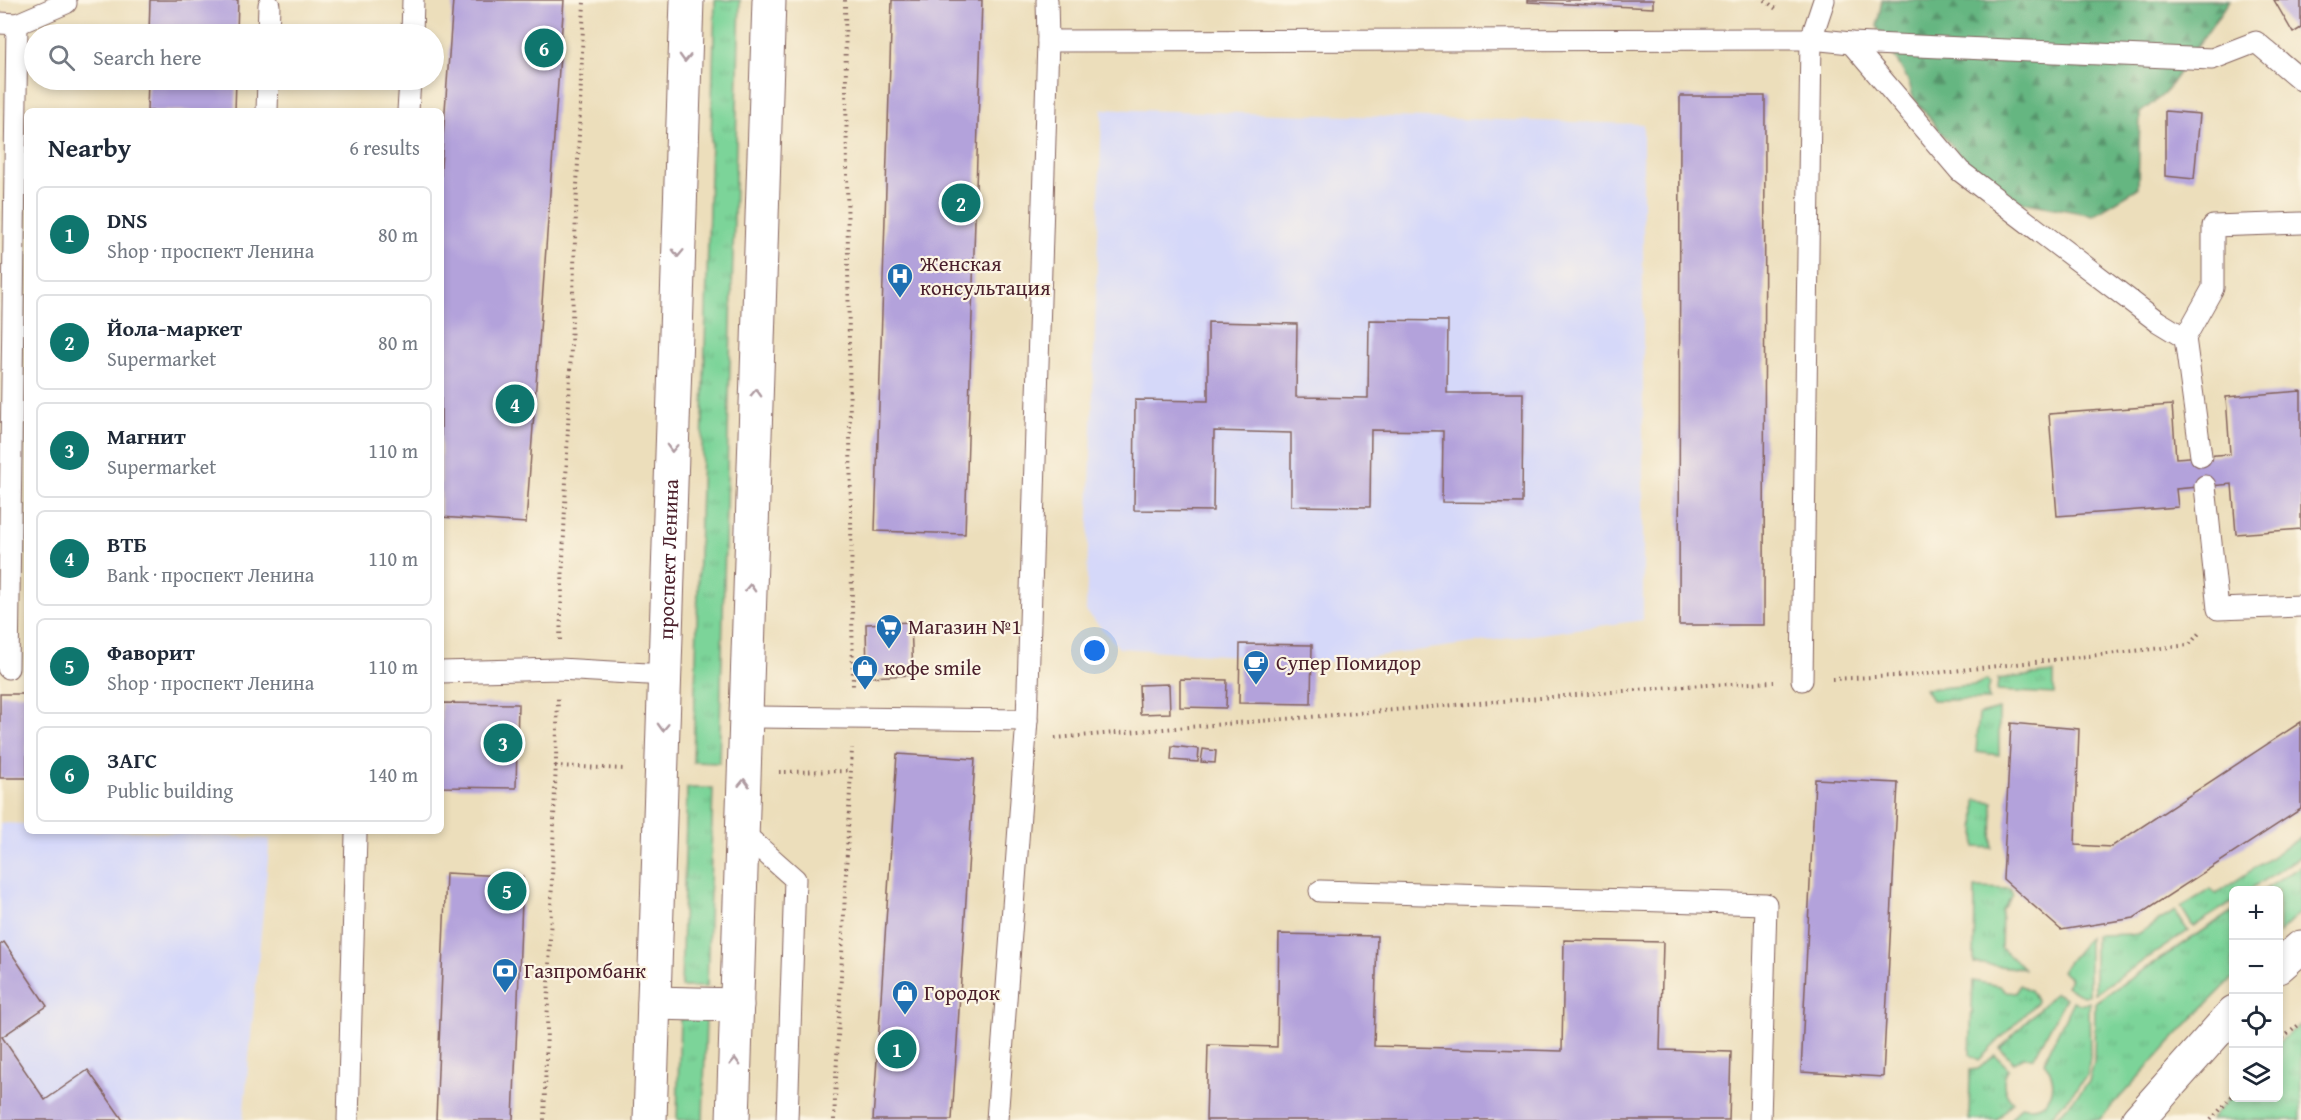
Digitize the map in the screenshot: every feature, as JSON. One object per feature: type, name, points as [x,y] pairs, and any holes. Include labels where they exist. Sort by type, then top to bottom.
[{"type":"main road","name":"проспект Ленина","points":[[650,1120],[687,0]]},
{"type":"main road","points":[[733,1120],[769,0]]},
{"type":"main road","points":[[2283,963],[2301,947]]},
{"type":"main road","points":[[654,1003],[737,1005]]},
{"type":"main road","points":[[2138,1120],[2229,1018]]},
{"type":"lane","points":[[412,24],[413,0]]},
{"type":"lane","points":[[997,1120],[1026,730],[1048,40],[1047,0]]},
{"type":"lane","points":[[1802,680],[1811,39],[1824,0]]},
{"type":"lane","points":[[12,668],[8,24],[66,3]]},
{"type":"lane","points":[[268,24],[269,5]]},
{"type":"lane","points":[[1048,40],[1811,39],[1851,44],[2212,59],[2256,42],[2301,80]]},
{"type":"lane","points":[[1851,44],[1960,171],[2157,321],[2185,338]]},
{"type":"lane","points":[[267,108],[268,90]]},
{"type":"lane","points":[[408,108],[409,90]]},
{"type":"lane","points":[[2201,456],[2185,338],[2213,288],[2213,226],[2301,223]]},
{"type":"lane","points":[[2205,486],[2218,609],[2301,606]]},
{"type":"lane","points":[[444,672],[558,669],[665,675]]},
{"type":"lane","points":[[746,717],[853,720],[1026,730]]},
{"type":"lane","points":[[742,832],[795,879],[787,1120]]},
{"type":"lane","points":[[348,1120],[356,835]]},
{"type":"lane","points":[[1320,891],[1766,904],[1760,1120]]},
{"type":"path","points":[[544,1120],[558,669],[584,0]]},
{"type":"path","points":[[834,1120],[853,720],[845,0]]},
{"type":"path","points":[[1026,730],[1661,688],[1916,675],[2189,645]]},
{"type":"path","points":[[555,766],[662,771]]},
{"type":"path","points":[[744,772],[851,771]]},
{"type":"path","points":[[2283,1038],[2301,1023]]},
{"type":"path","points":[[2211,1120],[2229,1100]]},
{"type":"shaded area","points":[[1102,109],[1643,124],[1643,620],[1333,662],[1312,661],[1312,645],[1241,644],[1240,656],[1119,648],[1086,611]]},
{"type":"shaded area","points":[[0,823],[24,824],[24,834],[187,834],[270,839],[243,1120],[0,1120]]},
{"type":"green space","points":[[715,0],[740,0],[719,763],[693,762]]},
{"type":"green space","points":[[1882,0],[2230,0],[2164,94],[2140,113],[2138,188],[2093,215],[2022,202],[1969,168],[1913,97],[1909,82],[1877,26]]},
{"type":"green space","points":[[2054,673],[2054,694],[1997,691],[1998,679]]},
{"type":"green space","points":[[1987,680],[1990,684],[1987,690],[1989,700],[1932,700],[1925,689],[1975,685]]},
{"type":"green space","points":[[1999,709],[1999,755],[1976,752],[1979,714]]},
{"type":"green space","points":[[687,788],[713,788],[707,987],[681,987]]},
{"type":"green space","points":[[1976,800],[1993,802],[1992,848],[1975,847]]},
{"type":"green space","points":[[2301,837],[2301,856],[2255,886],[2229,886],[2229,904],[2193,927],[2181,907],[2211,889],[2216,894]]},
{"type":"green space","points":[[2301,866],[2301,912],[2283,929],[2283,886],[2270,886]]},
{"type":"green space","points":[[1975,888],[2010,889],[2013,895],[2002,911],[2001,948],[2024,969],[1974,963]]},
{"type":"green space","points":[[2175,911],[2188,931],[2095,993],[2095,935],[2138,934]]},
{"type":"green space","points":[[2229,914],[2229,982],[2099,1120],[2055,1120],[2089,1082],[2094,1062],[2095,1002]]},
{"type":"green space","points":[[2089,937],[2089,995],[2083,996],[2066,986],[2071,979],[2061,971]]},
{"type":"green space","points":[[1973,981],[2000,986],[2006,992],[2016,993],[2019,985],[2030,990],[2037,1002],[1979,1060],[1970,1054]]},
{"type":"green space","points":[[2055,993],[2066,998],[2034,1057],[2023,1057],[2014,1062],[2000,1048]]},
{"type":"green space","points":[[2073,1001],[2079,1004],[2089,1002],[2090,1057],[2087,1076],[2048,1120],[2010,1120],[2021,1106],[2040,1105],[2050,1095],[2053,1087],[2052,1079],[2044,1062]]},
{"type":"green space","points":[[680,1019],[706,1019],[703,1120],[677,1120]]},
{"type":"green space","points":[[2301,1024],[2301,1120],[2210,1120],[2229,1099],[2229,1102],[2283,1102],[2283,1039]]},
{"type":"green space","points":[[1995,1055],[2009,1069],[2004,1086],[2013,1102],[1997,1120],[1969,1120],[1970,1070],[1978,1069]]},
{"type":"building","points":[[150,0],[238,0],[237,24],[149,24]]},
{"type":"building","points":[[453,0],[564,0],[526,523],[444,517],[444,124]]},
{"type":"building","points":[[892,0],[982,0],[965,534],[875,531]]},
{"type":"building","points":[[1528,0],[1653,0],[1653,8],[1528,2]]},
{"type":"building","points":[[2274,0],[2301,0],[2301,28],[2293,33]]},
{"type":"building","points":[[148,90],[236,90],[235,108],[147,108]]},
{"type":"building","points":[[1680,96],[1765,96],[1764,625],[1679,625]]},
{"type":"building","points":[[2165,111],[2200,114],[2194,179],[2165,176]]},
{"type":"building","points":[[1369,320],[1448,321],[1447,393],[1523,393],[1522,503],[1442,502],[1443,431],[1371,430],[1370,507],[1291,506],[1291,433],[1214,431],[1213,511],[1134,510],[1135,400],[1208,401],[1208,322],[1297,324],[1296,397],[1368,398]]},
{"type":"building","points":[[2301,391],[2301,529],[2236,534],[2232,484],[2176,489],[2178,507],[2057,516],[2049,414],[2172,405],[2176,458],[2230,454],[2226,397]]},
{"type":"building","name":"Магазин №1","points":[[911,622],[913,675],[867,677],[866,624]]},
{"type":"building","points":[[1240,644],[1312,645],[1311,704],[1239,703]]},
{"type":"building","points":[[1180,679],[1227,680],[1226,708],[1180,707]]},
{"type":"building","points":[[1169,684],[1170,713],[1140,714],[1139,685]]},
{"type":"building","points":[[0,694],[24,694],[24,778],[0,778]]},
{"type":"building","points":[[444,703],[518,704],[516,788],[444,787]]},
{"type":"building","points":[[2301,722],[2301,809],[2134,918],[2061,930],[2003,879],[2011,723],[2079,729],[2075,845],[2111,847]]},
{"type":"building","points":[[1172,746],[1199,749],[1198,762],[1171,760]]},
{"type":"building","points":[[1203,749],[1216,751],[1215,763],[1201,762]]},
{"type":"building","points":[[897,754],[975,759],[952,1120],[873,1120]]},
{"type":"building","points":[[1815,779],[1898,783],[1883,1077],[1801,1072]]},
{"type":"building","points":[[446,873],[523,877],[513,1120],[436,1120]]},
{"type":"building","points":[[1279,934],[1377,936],[1374,1046],[1562,1051],[1564,940],[1663,942],[1660,1050],[1731,1052],[1729,1120],[1206,1120],[1208,1045],[1277,1047]]},
{"type":"building","points":[[4,942],[47,1006],[2,1037],[45,1100],[88,1070],[123,1120],[0,1120],[0,945]]},
{"type":"place","name":"ЗАГС","points":[[544,48]]},
{"type":"place","name":"Йола-маркет","points":[[961,203]]},
{"type":"place","name":"Женская консультация","points":[[900,299]]},
{"type":"place","name":"ВТБ","points":[[515,404]]},
{"type":"place","name":"Магазин №1","points":[[889,650]]},
{"type":"place","name":"Супер Помидор","points":[[1256,686]]},
{"type":"place","name":"кофе smile","points":[[865,691]]},
{"type":"place","name":"Магнит","points":[[503,743]]},
{"type":"place","name":"Фаворит","points":[[507,891]]},
{"type":"place","name":"Газпромбанк","points":[[505,994]]},
{"type":"place","name":"Городок","points":[[905,1016]]},
{"type":"place","name":"DNS","points":[[897,1049]]}]
